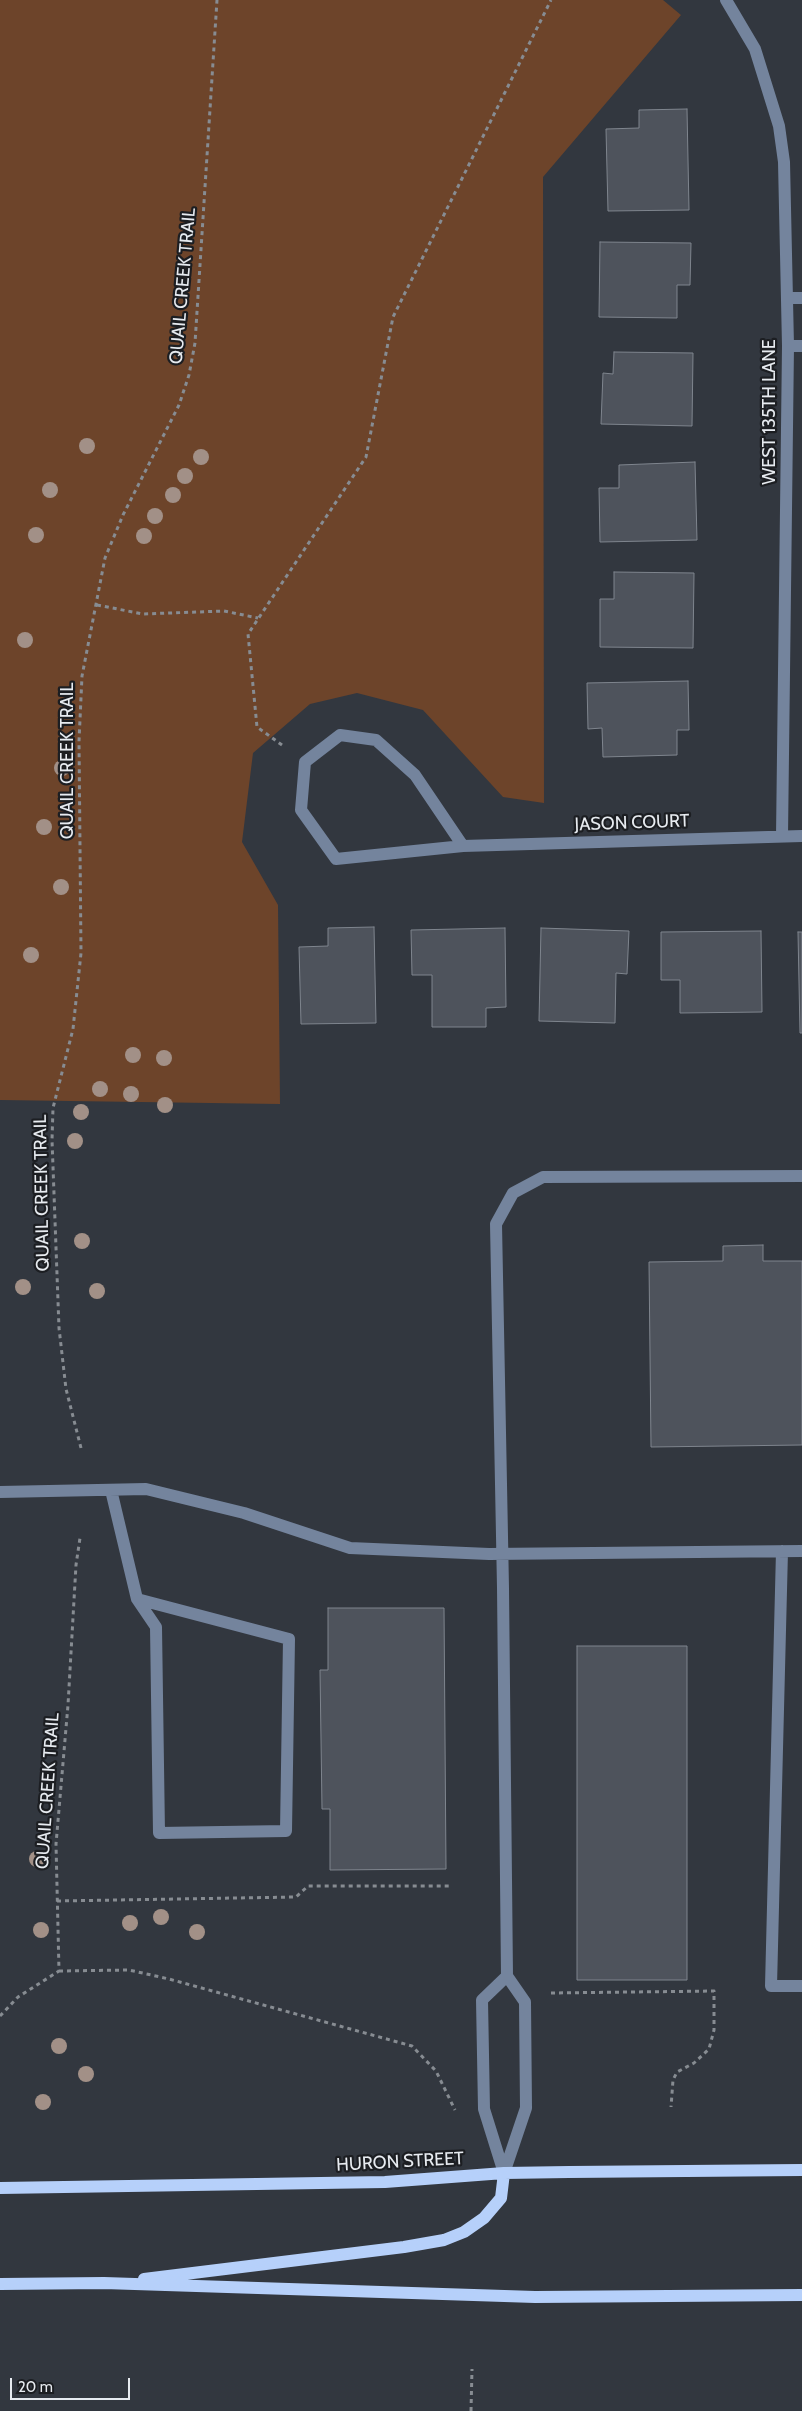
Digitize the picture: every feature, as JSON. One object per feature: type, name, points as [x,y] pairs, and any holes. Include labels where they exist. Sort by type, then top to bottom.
[{"type":"main road","name":"HURON STREET","points":[[0,2188],[385,2182],[504,2173],[802,2170]]},
{"type":"main road","points":[[104,2283],[404,2247],[444,2240],[464,2232],[484,2218],[501,2198],[504,2173]]},
{"type":"main road","points":[[0,2284],[104,2283],[534,2297],[802,2295]]},
{"type":"street","name":"WEST 135TH LANE","points":[[726,0],[756,49],[779,126],[784,162],[788,346],[782,836]]},
{"type":"street","points":[[787,298],[802,298]]},
{"type":"street","points":[[788,346],[802,346]]},
{"type":"street","points":[[305,762],[340,735],[376,740],[415,775],[463,846]]},
{"type":"street","name":"JASON COURT","points":[[305,762],[301,810],[336,859],[463,846],[802,836]]},
{"type":"street","points":[[504,2173],[526,2108],[525,2002],[506,1976],[502,1554],[496,1224],[513,1193],[542,1177],[802,1176]]},
{"type":"street","points":[[0,1492],[146,1489],[244,1513],[350,1548],[502,1554],[802,1551]]},
{"type":"street","points":[[111,1490],[137,1600],[156,1627],[159,1833],[286,1831],[289,1638],[137,1600]]},
{"type":"street","points":[[782,1551],[771,1986],[802,1986]]},
{"type":"street","points":[[504,2173],[484,2109],[482,2000],[506,1976]]},
{"type":"path","name":"QUAIL CREEK TRAIL","points":[[81,1448],[66,1389],[59,1328],[52,1140],[53,1108],[73,1029],[81,953],[79,742],[82,676],[105,558],[123,515],[179,406],[190,375],[196,333],[217,0]]},
{"type":"path","points":[[305,762],[257,727],[248,634],[366,457],[393,317],[551,0]]},
{"type":"path","points":[[97,605],[143,614],[224,612],[258,618]]},
{"type":"path","name":"QUAIL CREEK TRAIL","points":[[59,1972],[56,1844],[68,1705],[76,1565],[80,1538]]},
{"type":"path","points":[[57,1900],[296,1898],[308,1886],[451,1886]]},
{"type":"path","points":[[0,2016],[18,1997],[59,1972],[129,1970],[169,1979],[412,2046],[436,2071],[455,2110]]},
{"type":"path","points":[[550,1992],[714,1991],[714,2030],[709,2049],[694,2063],[677,2072],[673,2080],[671,2107]]},
{"type":"path","points":[[471,2411],[472,2369]]},
{"type":"shaded area","points":[[0,0],[663,0],[681,15],[543,177],[544,803],[503,797],[423,710],[357,693],[310,704],[253,753],[242,842],[278,905],[280,1104],[0,1100]]},
{"type":"building","points":[[687,109],[689,210],[608,211],[606,129],[639,128],[639,110]]},
{"type":"building","points":[[600,242],[691,243],[690,285],[677,285],[677,318],[599,317]]},
{"type":"building","points":[[614,352],[693,353],[692,426],[601,424],[603,373],[613,374]]},
{"type":"building","points":[[695,462],[697,540],[600,542],[599,488],[619,488],[619,465]]},
{"type":"building","points":[[614,572],[694,573],[693,648],[600,647],[600,599],[614,599]]},
{"type":"building","points":[[688,681],[689,730],[677,730],[677,755],[603,757],[602,728],[588,729],[587,683]]},
{"type":"building","points":[[374,927],[376,1023],[301,1024],[299,947],[328,946],[328,928]]},
{"type":"building","points":[[505,928],[506,1007],[486,1008],[486,1027],[432,1027],[432,975],[412,975],[411,930]]},
{"type":"building","points":[[541,928],[629,931],[627,974],[616,973],[615,1023],[539,1021]]},
{"type":"building","points":[[761,931],[762,1012],[680,1013],[680,980],[661,980],[661,932]]},
{"type":"building","points":[[798,932],[802,932],[802,1033],[800,1033]]},
{"type":"building","points":[[763,1245],[763,1261],[802,1261],[802,1445],[651,1447],[649,1262],[723,1261],[723,1246]]},
{"type":"building","points":[[328,1608],[444,1608],[446,1869],[330,1870],[330,1809],[322,1809],[320,1670],[328,1670]]},
{"type":"building","points":[[577,1646],[687,1646],[687,1980],[577,1980]]}]
